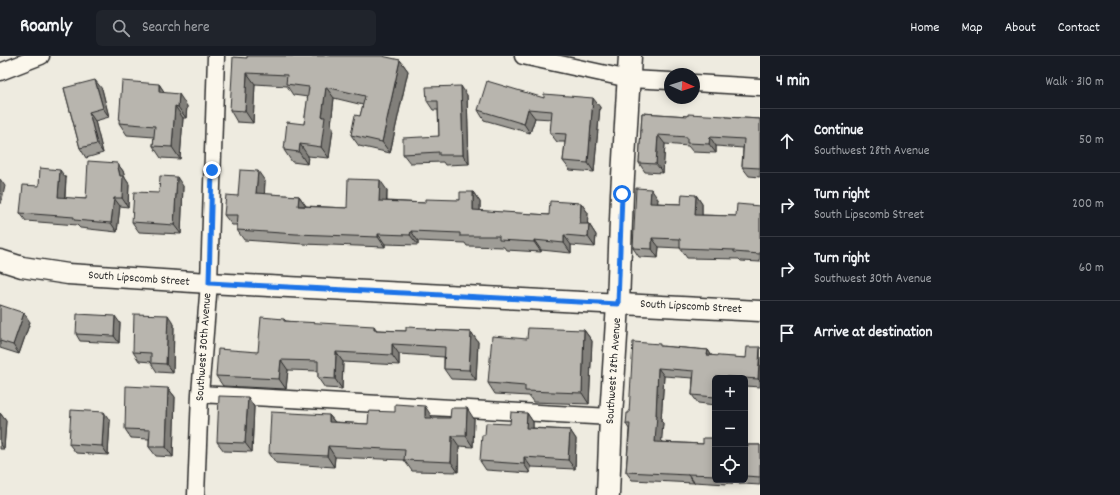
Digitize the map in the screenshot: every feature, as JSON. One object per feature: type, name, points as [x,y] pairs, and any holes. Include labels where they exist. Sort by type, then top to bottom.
[{"type":"main road","name":"Southwest 28th Avenue","points":[[608,495],[630,56]]},
{"type":"street","points":[[0,72],[41,56]]},
{"type":"street","name":"Southwest 30th Avenue","points":[[196,495],[200,394],[209,283],[216,56]]},
{"type":"street","points":[[523,56],[629,79],[664,82]]},
{"type":"street","points":[[700,83],[760,87]]},
{"type":"street","name":"South Lipscomb Street","points":[[0,260],[22,267],[68,274],[209,283],[760,311]]},
{"type":"street","points":[[200,394],[611,417]]},
{"type":"building","points":[[247,56],[382,56],[400,60],[382,142],[351,135],[355,115],[360,116],[365,96],[326,87],[322,117],[325,117],[321,147],[300,144],[299,152],[284,150],[287,122],[304,124],[309,87],[286,84],[287,75],[247,73],[245,111],[230,110],[233,57],[247,58]]},
{"type":"building","points":[[95,80],[103,108],[89,112],[97,144],[80,148],[64,88]]},
{"type":"building","points":[[122,81],[159,84],[159,92],[179,94],[178,107],[175,106],[172,147],[153,146],[155,126],[119,123]]},
{"type":"building","points":[[487,81],[544,98],[544,94],[593,98],[588,163],[563,161],[566,134],[550,133],[552,111],[528,109],[524,124],[478,110]]},
{"type":"building","points":[[461,86],[463,155],[439,155],[439,152],[403,154],[403,138],[439,136],[438,101],[427,101],[426,87]]},
{"type":"building","points":[[642,113],[688,116],[688,114],[760,119],[760,168],[742,167],[744,139],[710,137],[709,144],[687,143],[687,137],[658,135],[656,164],[639,163]]},
{"type":"building","points":[[88,161],[117,163],[120,176],[123,176],[122,198],[114,198],[111,223],[74,220],[74,217],[20,213],[23,185],[39,186],[40,168],[60,170],[58,197],[86,199]]},
{"type":"building","points":[[240,170],[258,171],[256,193],[299,196],[298,206],[347,208],[348,179],[380,180],[379,201],[425,203],[425,199],[460,200],[460,192],[473,192],[473,210],[549,215],[550,201],[581,203],[580,224],[589,224],[588,237],[564,235],[564,243],[534,240],[534,242],[499,240],[499,236],[460,236],[460,233],[411,231],[410,235],[378,234],[378,237],[237,230],[238,215],[224,215],[226,195],[238,196]]},
{"type":"building","points":[[160,176],[177,177],[174,225],[132,222],[134,192],[159,193]]},
{"type":"building","points":[[636,188],[651,189],[650,203],[681,204],[682,194],[696,195],[695,215],[736,216],[737,204],[760,206],[760,254],[734,252],[734,250],[680,248],[680,239],[652,238],[652,249],[633,248]]},
{"type":"building","points":[[0,305],[24,313],[13,345],[0,341]]},
{"type":"building","points":[[77,314],[115,316],[114,336],[76,334]]},
{"type":"building","points":[[134,314],[168,315],[166,364],[151,363],[151,353],[133,352]]},
{"type":"building","points":[[261,317],[284,319],[284,321],[374,326],[374,330],[406,331],[406,327],[427,328],[427,330],[471,332],[469,370],[444,369],[445,347],[392,344],[392,355],[336,352],[335,379],[318,378],[318,361],[281,360],[279,379],[216,376],[218,349],[258,352]]},
{"type":"building","points":[[528,328],[584,330],[582,393],[525,391],[525,386],[488,383],[492,336],[527,339]]},
{"type":"building","points":[[633,342],[708,350],[707,355],[746,358],[747,347],[760,347],[758,379],[748,378],[748,375],[712,375],[712,397],[692,395],[694,371],[658,368],[655,442],[703,444],[703,438],[712,438],[712,475],[626,472],[630,424],[626,424],[627,413],[629,413]]},
{"type":"building","points":[[126,386],[168,388],[166,447],[149,447],[150,430],[125,429]]},
{"type":"building","points":[[219,396],[248,397],[245,443],[217,442]]},
{"type":"building","points":[[395,404],[425,406],[425,418],[450,418],[451,408],[467,408],[466,436],[452,436],[451,462],[404,460],[405,450],[328,446],[327,456],[269,453],[271,412],[329,415],[329,422],[368,424],[369,411],[395,412]]},
{"type":"building","points":[[71,410],[104,412],[102,446],[69,444]]},
{"type":"building","points":[[511,412],[527,413],[526,428],[570,430],[568,460],[524,457],[524,464],[480,461],[482,435],[485,435],[486,423],[510,424]]},
{"type":"building","points":[[748,445],[760,445],[760,477],[748,476]]},
{"type":"route","points":[[212,170],[209,283],[618,304],[622,194]]}]
